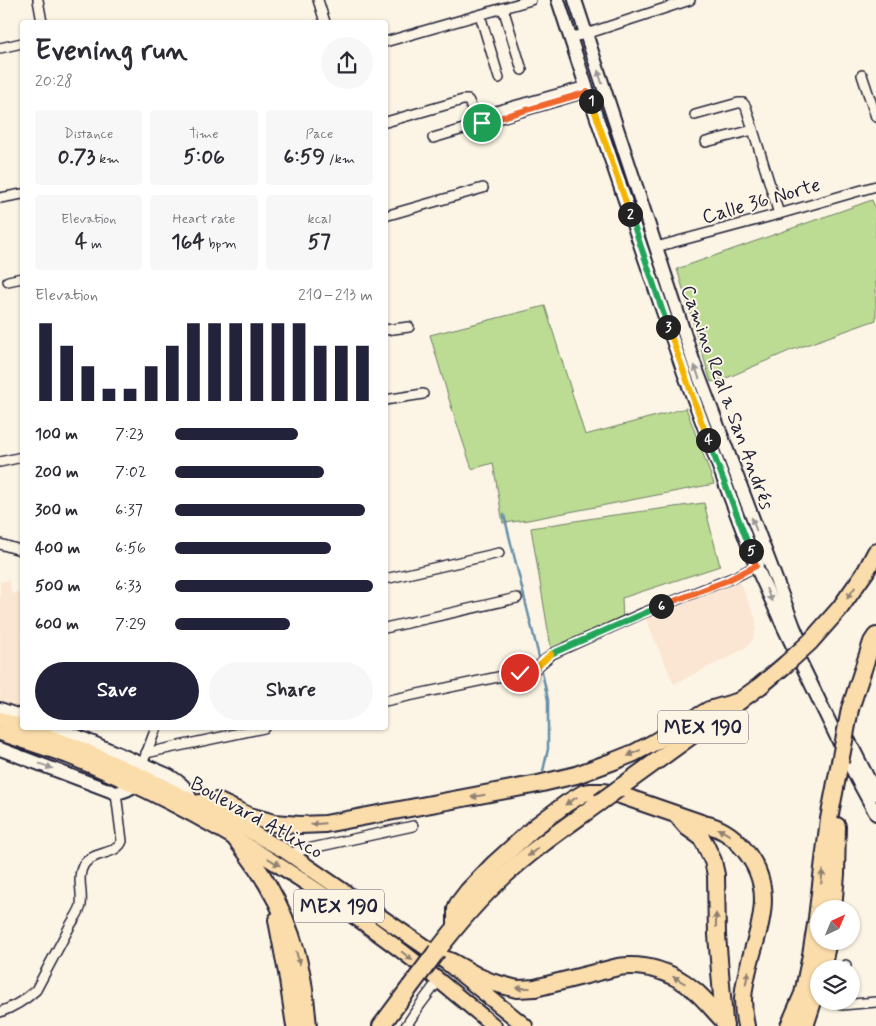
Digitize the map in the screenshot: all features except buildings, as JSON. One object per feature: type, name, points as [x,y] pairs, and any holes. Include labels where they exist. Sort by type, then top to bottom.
[{"type":"highway","name":"MEX 190","points":[[456,926],[503,877],[548,840],[740,701],[786,664],[810,642],[840,608],[876,552]]},
{"type":"highway","points":[[789,1026],[803,994],[811,955],[829,818],[850,709],[872,642],[876,636]]},
{"type":"highway","points":[[194,803],[217,801],[262,820],[312,825],[529,786],[576,775],[614,762],[653,743],[709,710],[740,701]]},
{"type":"highway","points":[[834,900],[839,769]]},
{"type":"highway","points":[[381,1026],[410,987],[443,950],[456,926],[456,909],[458,904],[468,891],[493,865],[536,826],[576,797],[591,792],[604,792],[620,795],[711,825],[732,836],[748,854],[758,870],[762,884],[764,905],[744,998],[746,1026]]},
{"type":"highway","points":[[676,815],[701,837],[713,861],[716,875],[716,935],[725,1024]]},
{"type":"highway","points":[[232,837],[262,884],[272,906],[282,947],[295,1026]]},
{"type":"highway","points":[[232,837],[253,860],[285,917],[301,970],[308,1026]]},
{"type":"highway","points":[[443,950],[452,962],[479,977],[517,989],[535,988],[628,965],[649,967],[666,973],[693,989],[725,1024]]},
{"type":"highway","points":[[805,1026],[810,1010]]},
{"type":"main road","name":"Camino Real a San Andrés","points":[[558,0],[684,373],[756,566],[785,630],[876,794]]},
{"type":"main road","name":"Camino Real a San Andrés","points":[[575,0],[694,363],[794,627],[866,776],[876,814]]},
{"type":"main road","points":[[606,144],[620,140]]},
{"type":"main road","points":[[711,448],[723,440]]},
{"type":"main road","points":[[0,710],[20,716]]},
{"type":"main road","name":"Boulevard Atlixco","points":[[0,719],[20,726]]},
{"type":"main road","name":"Boulevard Atlixco","points":[[31,730],[141,769],[194,803],[228,819],[290,854],[443,950],[525,1026]]},
{"type":"main road","points":[[0,749],[116,793],[125,791],[141,769],[76,736],[58,730]]},
{"type":"main road","name":"MEX 190","points":[[0,733],[68,756],[141,769]]},
{"type":"main road","name":"Boulevard Atlixco","points":[[141,769],[171,803],[290,872],[404,953],[494,1026]]},
{"type":"main road","points":[[503,1026],[513,1015]]},
{"type":"street","points":[[38,0],[42,20]]},
{"type":"street","points":[[318,0],[323,20]]},
{"type":"street","points":[[388,41],[531,0]]},
{"type":"street","points":[[571,37],[586,34],[690,0]]},
{"type":"street","points":[[503,8],[522,70]]},
{"type":"street","points":[[480,15],[500,78]]},
{"type":"street","points":[[0,48],[20,43]]},
{"type":"street","points":[[862,75],[876,117]]},
{"type":"street","points":[[388,121],[463,100],[468,100],[474,114],[478,116],[587,89]]},
{"type":"street","points":[[433,138],[587,89]]},
{"type":"street","points":[[695,115],[743,103],[754,130],[779,214]]},
{"type":"street","points":[[706,142],[754,130]]},
{"type":"street","name":"Calle 36 Norte","points":[[656,247],[876,186]]},
{"type":"street","points":[[388,215],[483,188]]},
{"type":"street","points":[[0,198],[20,194]]},
{"type":"street","points":[[8,281],[20,278]]},
{"type":"street","points":[[388,330],[409,326]]},
{"type":"street","points":[[388,400],[422,394]]},
{"type":"street","points":[[0,462],[20,457]]},
{"type":"street","points":[[0,544],[20,550]]},
{"type":"street","points":[[388,578],[499,553]]},
{"type":"street","points":[[388,700],[535,669],[552,654],[643,613],[726,581],[756,566],[766,554]]},
{"type":"street","points":[[388,627],[517,598]]},
{"type":"street","points":[[141,769],[155,730]]},
{"type":"street","points":[[141,769],[258,730]]},
{"type":"street","points":[[0,1012],[12,1008],[36,990],[81,906],[80,871],[86,862],[93,856],[120,846],[122,841],[116,793]]},
{"type":"street","points":[[290,854],[298,850],[413,826]]},
{"type":"street","points":[[406,1026],[438,981]]},
{"type":"street","points":[[860,1003],[876,1002]]},
{"type":"shaded area","points":[[737,576],[756,619],[756,629],[752,641],[729,657],[674,684],[643,613]]},
{"type":"shaded area","points":[[9,580],[12,594],[20,592],[20,710],[0,704],[0,582]]},
{"type":"green space","points":[[872,200],[876,210],[876,320],[789,351],[729,377],[711,382],[677,269]]},
{"type":"green space","points":[[545,306],[585,435],[686,408],[714,484],[528,520],[503,523],[493,463],[472,469],[430,335]]},
{"type":"green space","points":[[704,503],[720,566],[622,598],[623,622],[552,654],[531,528]]},
{"type":"waterway","points":[[504,515],[540,661]]},
{"type":"waterway","points":[[541,667],[548,700],[548,749],[543,771]]},
{"type":"route","points":[[482,123],[588,92],[684,373],[756,566],[726,581],[643,613],[552,654],[535,669],[520,673]]}]
